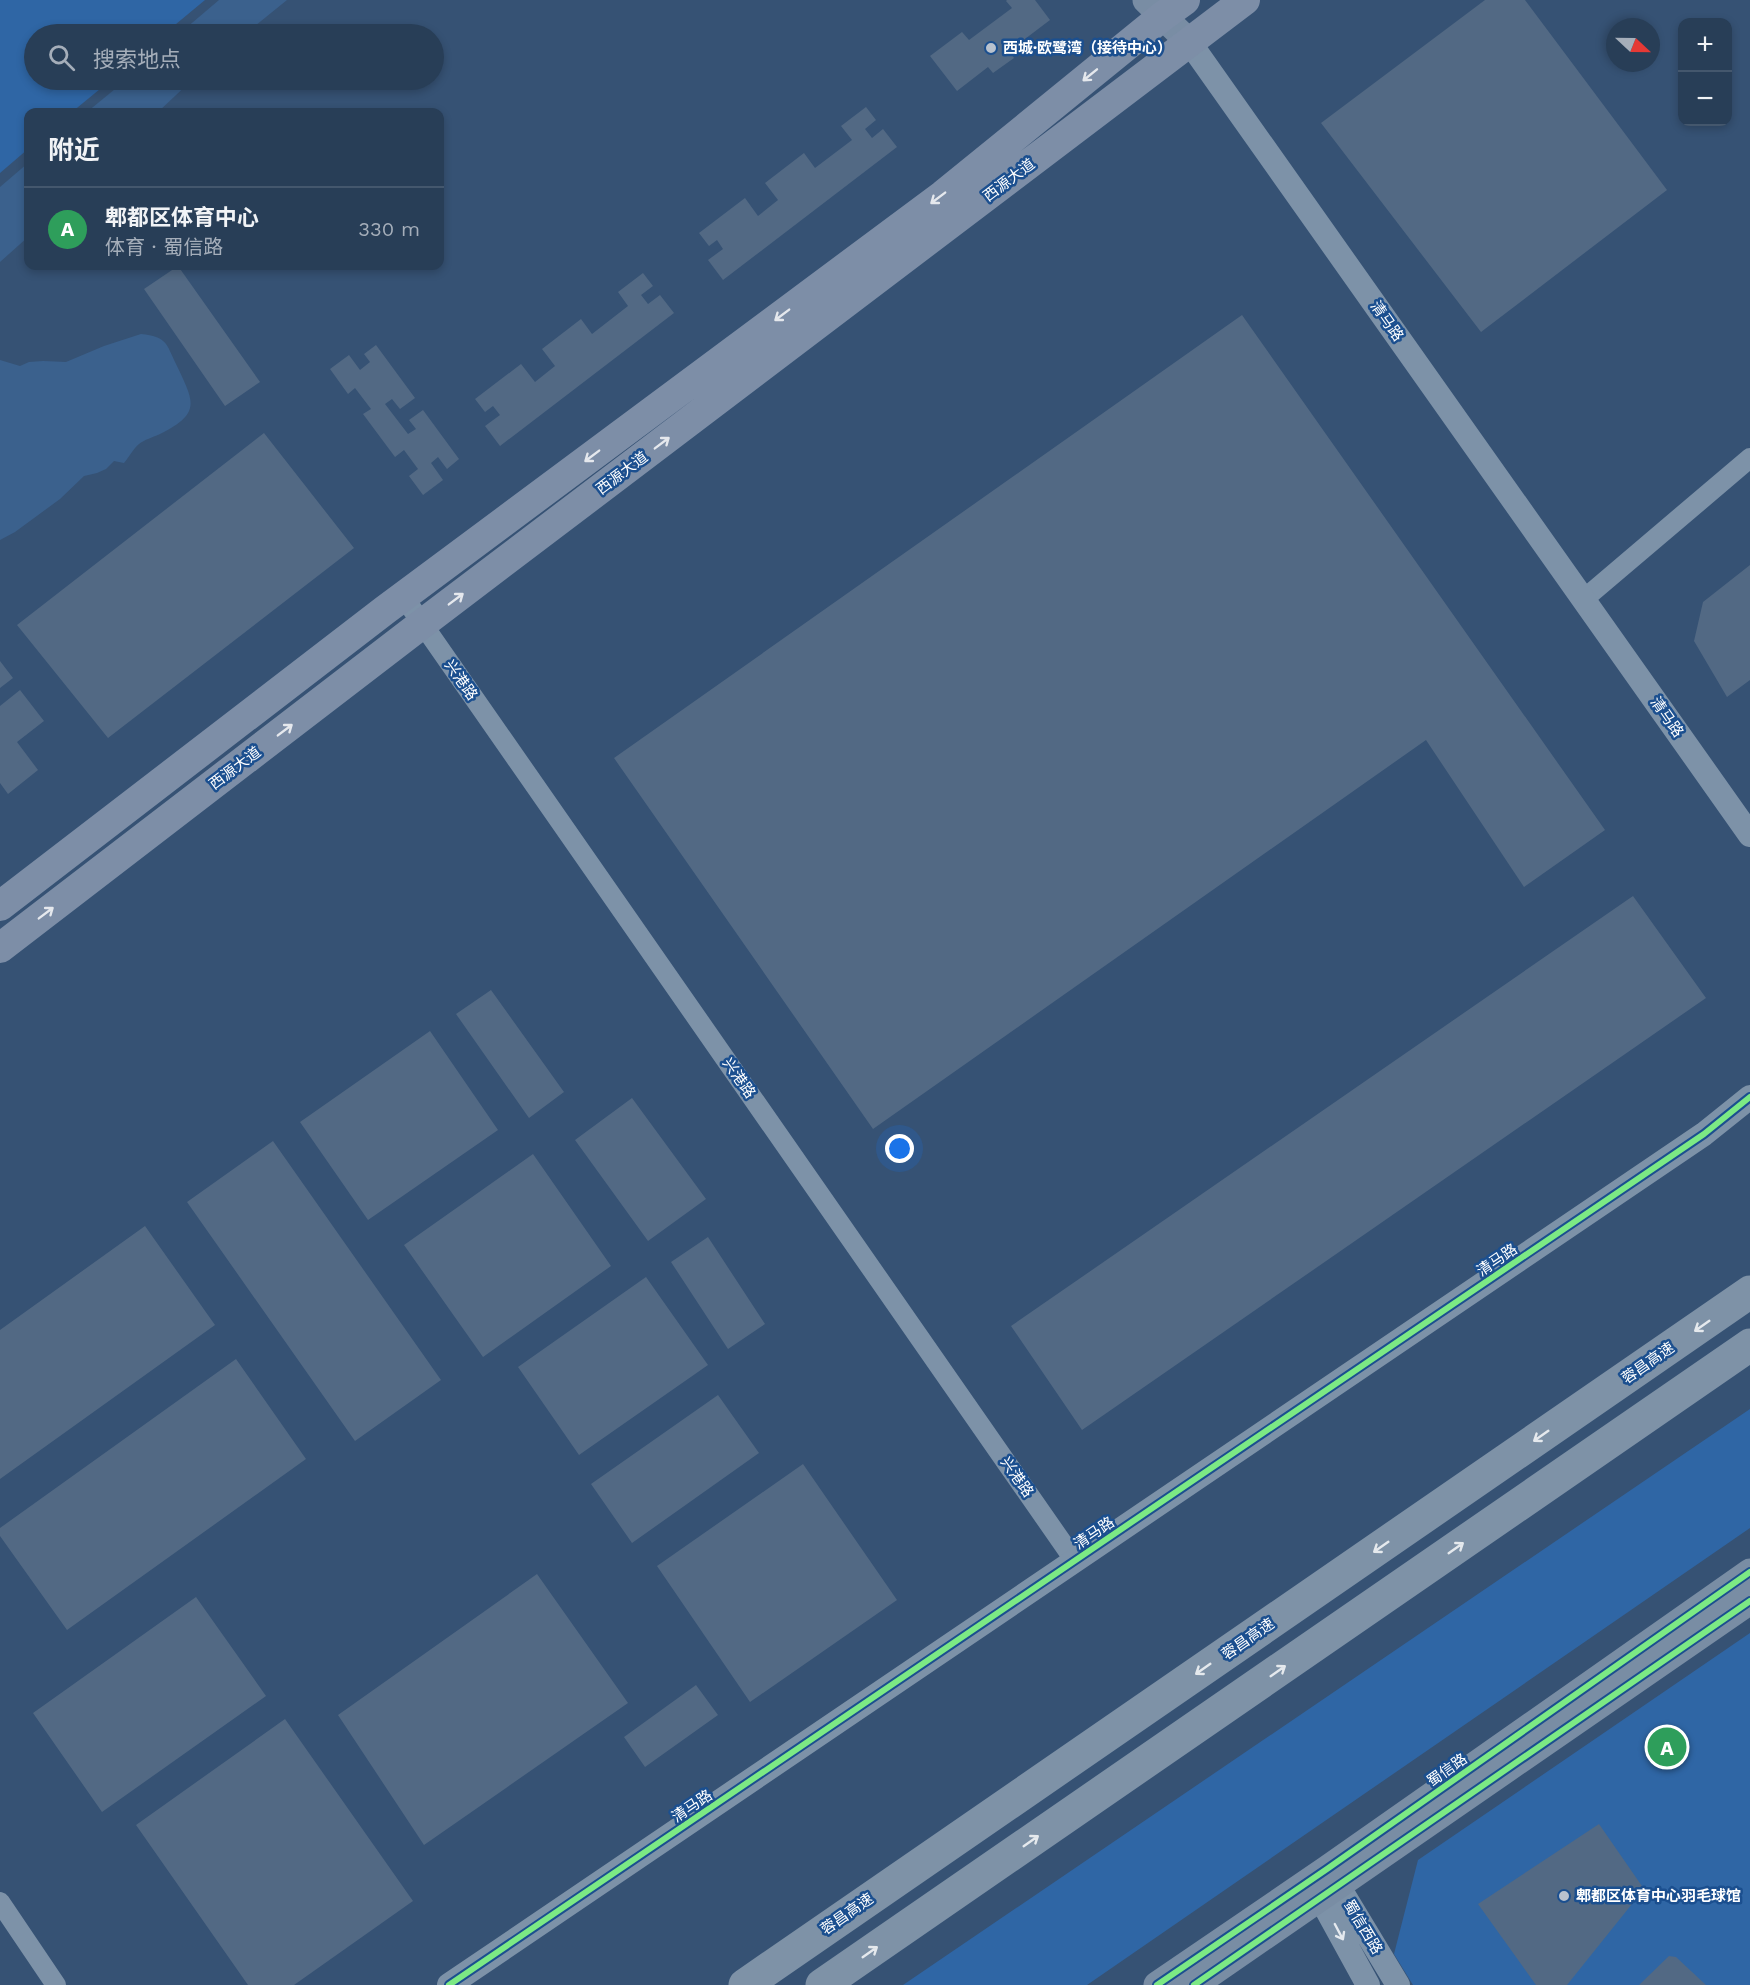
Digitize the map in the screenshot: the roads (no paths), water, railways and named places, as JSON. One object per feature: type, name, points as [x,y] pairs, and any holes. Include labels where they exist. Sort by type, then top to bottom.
[{"type":"highway","name":"蓉昌高速","points":[[745,1985],[1750,1292]]},
{"type":"highway","points":[[822,1985],[1750,1345]]},
{"type":"main road","name":"西源大道","points":[[0,948],[422,624],[1245,0]]},
{"type":"main road","name":"西源大道","points":[[0,906],[403,596],[943,195],[1166,5]]},
{"type":"main road","points":[[1166,5],[1190,43]]},
{"type":"main road","name":"蜀信路","points":[[1194,1985],[1324,1883],[1750,1572]]},
{"type":"main road","name":"蜀信路","points":[[1157,1985],[1324,1883],[1750,1601]]},
{"type":"street","name":"清马路","points":[[1190,43],[1750,835]]},
{"type":"street","points":[[1584,599],[1750,458]]},
{"type":"street","name":"兴港路","points":[[403,596],[1075,1561]]},
{"type":"street","name":"清马路","points":[[449,1985],[1704,1134],[1750,1097]]},
{"type":"street","name":"蜀信西路","points":[[1324,1883],[1368,1985]]},
{"type":"street","name":"蜀信西路","points":[[1324,1883],[1398,1985]]},
{"type":"street","points":[[0,1902],[56,1985]]},
{"type":"place","name":"西城·欧鹭湾（接待中心）","points":[[991,48]]},
{"type":"place","name":"郫都区体育中心","points":[[1667,1747]]},
{"type":"place","name":"郫都区体育中心羽毛球馆","points":[[1564,1896]]}]
